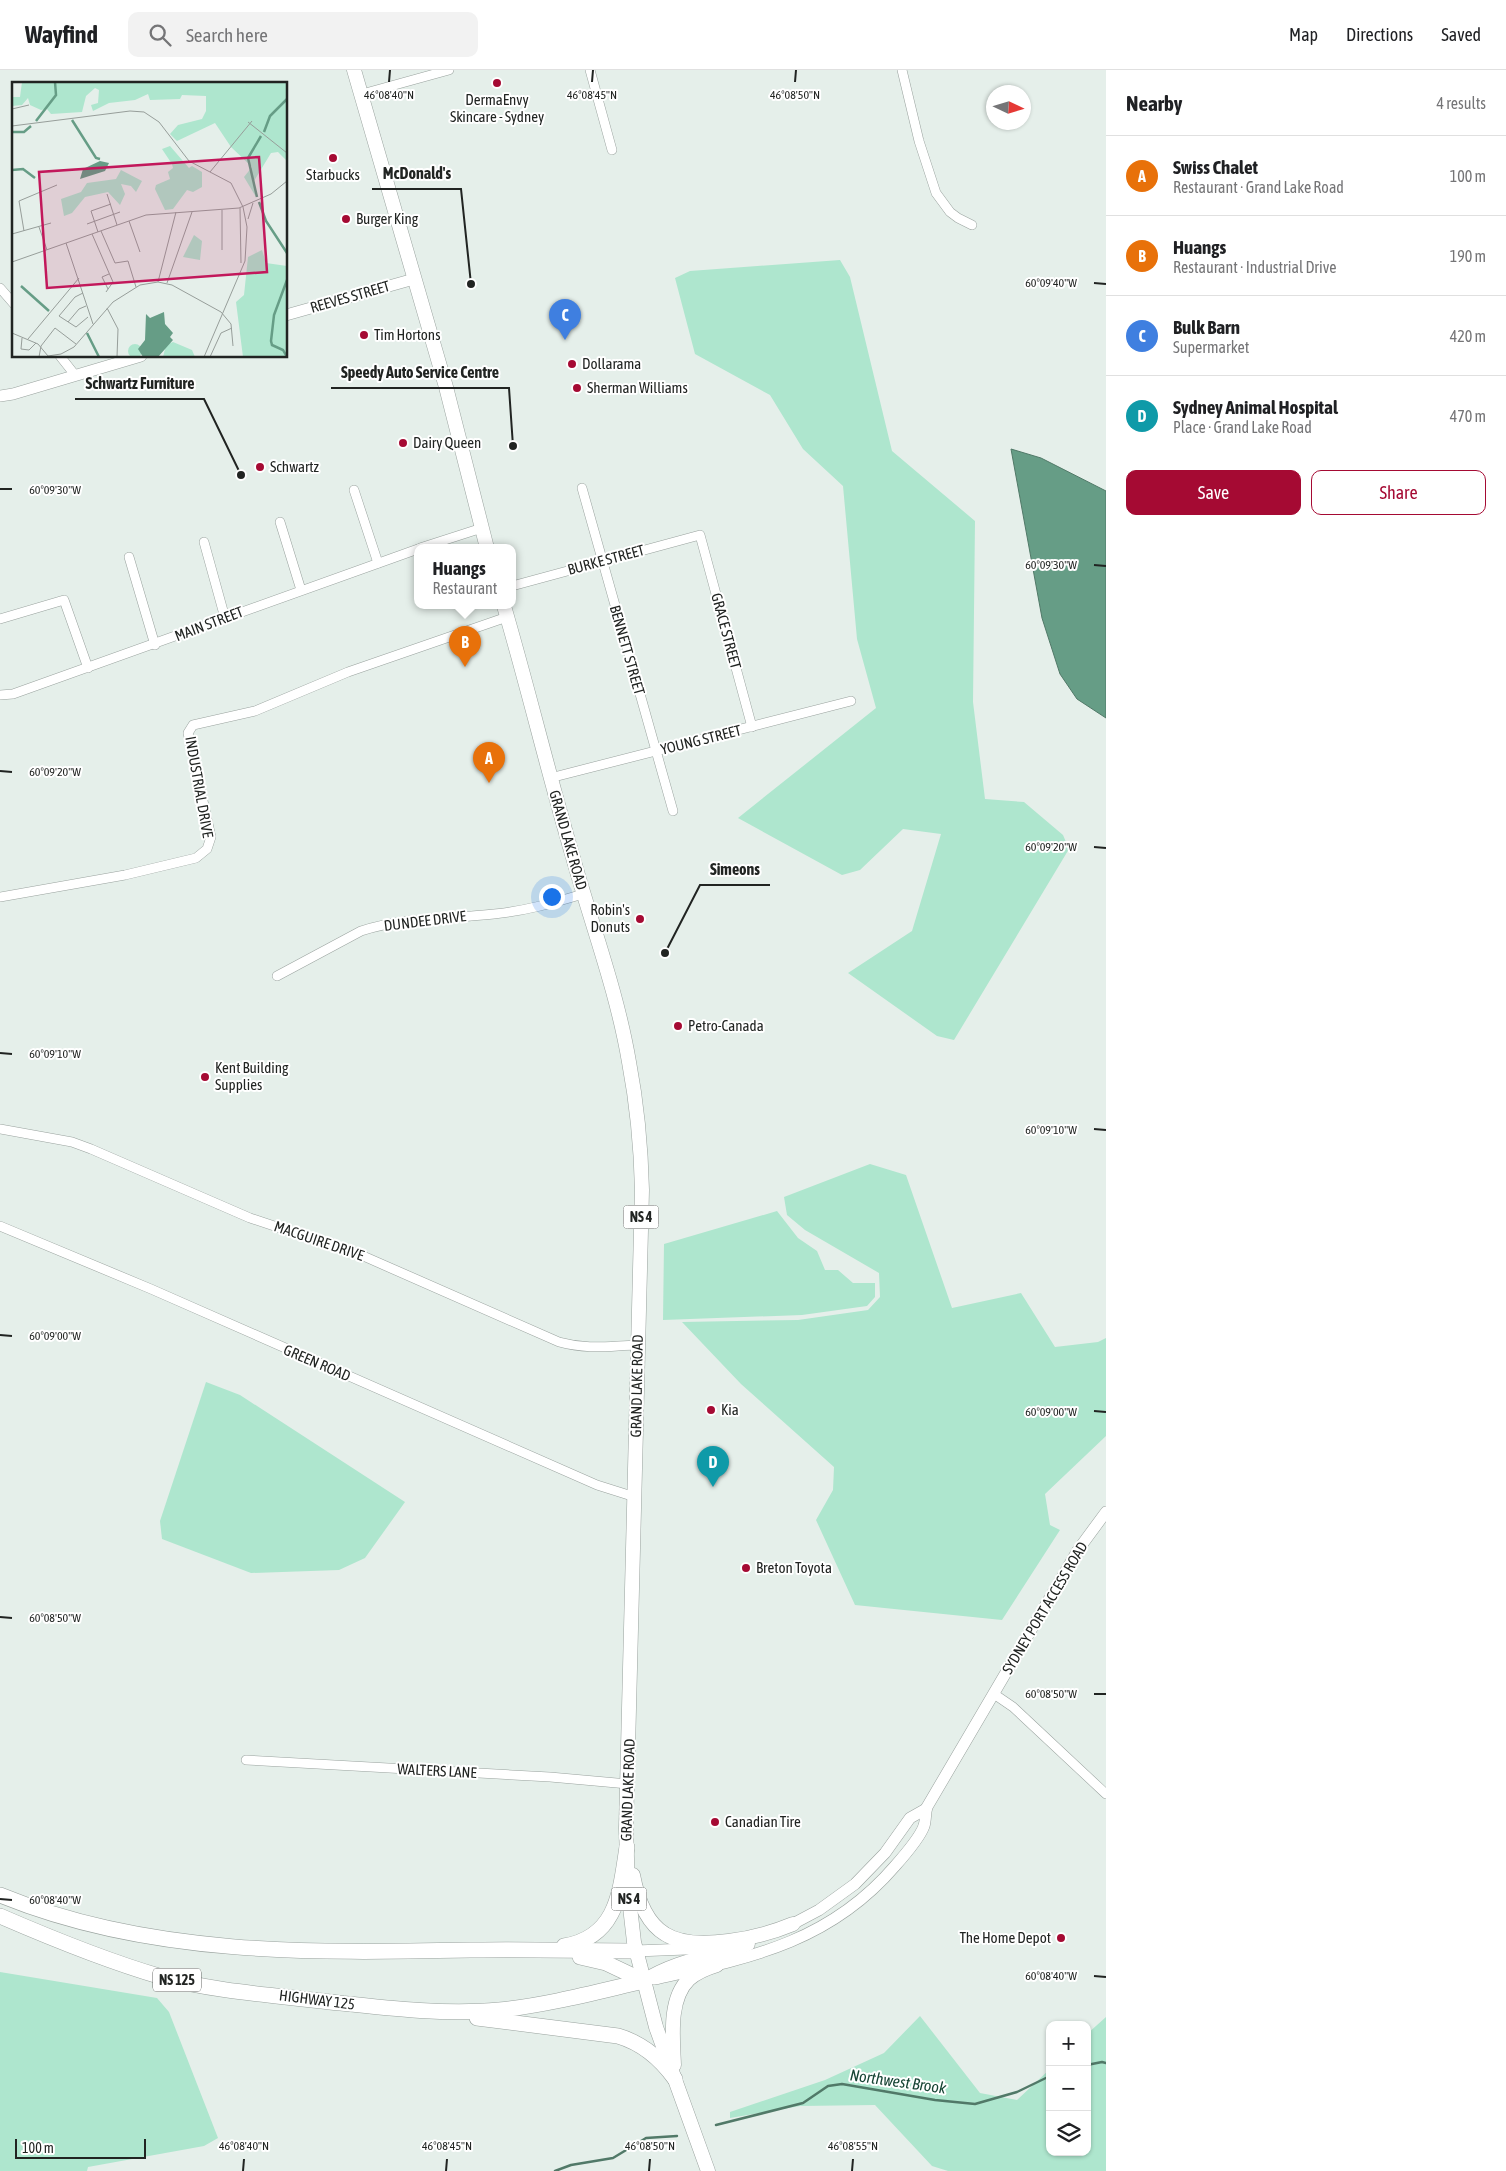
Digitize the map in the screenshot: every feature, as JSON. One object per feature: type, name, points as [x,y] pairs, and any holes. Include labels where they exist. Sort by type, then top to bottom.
[{"type":"highway","points":[[480,1950],[566,1946],[582,1941],[596,1933],[609,1918],[617,1903],[627,1847]]},
{"type":"highway","points":[[0,1895],[51,1913],[110,1928],[161,1939],[219,1946],[313,1951],[636,1951]]},
{"type":"highway","name":"HIGHWAY 125","points":[[0,1916],[80,1949],[163,1977],[220,1988],[363,2006],[445,2011],[499,2010],[541,2004],[644,1981]]},
{"type":"highway","points":[[537,1951],[566,1954],[597,1961],[623,1970],[644,1981]]},
{"type":"highway","points":[[363,2006],[612,2034],[632,2041],[646,2049],[663,2063],[675,2079]]},
{"type":"main road","points":[[354,70],[439,364],[486,544]]},
{"type":"main road","name":"REEVES STREET","points":[[288,314],[414,279]]},
{"type":"main road","points":[[0,396],[13,394],[134,358]]},
{"type":"main road","name":"GRAND LAKE ROAD","points":[[505,612],[550,778],[615,1001],[629,1060],[636,1103],[641,1150],[642,1190],[628,1784],[628,1889],[636,1951],[656,2027],[708,2171]]},
{"type":"main road","name":"SYDNEY PORT ACCESS ROAD","points":[[644,1981],[786,1945],[817,1930],[846,1912],[874,1889],[899,1861],[924,1827],[926,1809],[1078,1550],[1106,1512]]},
{"type":"main road","name":"SYDNEY PORT ACCESS ROAD","points":[[636,1951],[715,1947],[759,1938],[793,1924],[831,1903],[855,1884],[884,1853],[910,1818],[926,1809]]},
{"type":"main road","points":[[627,1847],[635,1884],[643,1908],[657,1928],[675,1939],[696,1942],[736,1939],[768,1933],[793,1924]]},
{"type":"main road","points":[[644,1981],[659,1972],[754,1942],[793,1924]]},
{"type":"main road","points":[[675,2079],[673,2033],[678,1997],[689,1980],[696,1974],[717,1964]]},
{"type":"street","points":[[362,94],[449,70]]},
{"type":"street","points":[[590,70],[612,150]]},
{"type":"street","points":[[902,70],[919,141],[936,193],[950,212],[972,225]]},
{"type":"street","points":[[0,288],[12,302]]},
{"type":"street","points":[[62,358],[75,375]]},
{"type":"street","name":"BENNETT STREET","points":[[582,488],[673,811]]},
{"type":"street","points":[[354,490],[378,563]]},
{"type":"street","points":[[280,522],[301,590]]},
{"type":"street","name":"MAIN STREET","points":[[434,544],[482,528]]},
{"type":"street","name":"BURKE STREET","points":[[516,585],[700,534]]},
{"type":"street","name":"GRACE STREET","points":[[700,534],[752,727]]},
{"type":"street","points":[[204,542],[225,618]]},
{"type":"street","name":"MAIN STREET","points":[[0,695],[13,694],[154,645],[301,590],[414,551]]},
{"type":"street","points":[[129,557],[154,645]]},
{"type":"street","points":[[0,619],[64,600],[88,668]]},
{"type":"street","name":"INDUSTRIAL DRIVE","points":[[0,897],[125,875],[200,856],[208,846],[211,836],[188,733],[193,725],[255,711],[348,672],[505,612]]},
{"type":"street","name":"YOUNG STREET","points":[[550,778],[851,701]]},
{"type":"street","name":"DUNDEE DRIVE","points":[[277,976],[361,931],[371,928],[518,910],[542,906],[583,894]]},
{"type":"street","name":"MACGUIRE DRIVE","points":[[0,1129],[72,1142],[91,1149],[250,1218],[361,1255],[559,1342],[574,1346],[602,1348],[637,1345]]},
{"type":"street","name":"GREEN ROAD","points":[[0,1226],[151,1289],[596,1485],[635,1497]]},
{"type":"street","points":[[994,1694],[1013,1707],[1106,1794]]},
{"type":"street","name":"WALTERS LANE","points":[[246,1760],[550,1777],[628,1784]]},
{"type":"shaded area","points":[[840,260],[850,277],[892,451],[975,521],[973,702],[985,799],[1024,802],[1063,835],[1069,849],[954,1040],[937,1036],[848,973],[912,931],[941,834],[903,829],[860,870],[842,875],[738,818],[876,708],[857,639],[843,486],[803,449],[770,395],[695,354],[675,278],[690,271]]},
{"type":"shaded area","points":[[1011,449],[1041,458],[1106,491],[1106,718],[1077,699],[1060,674],[1042,618]]},
{"type":"shaded area","points":[[870,1164],[906,1175],[952,1308],[1021,1293],[1055,1347],[1098,1342],[1106,1338],[1106,1436],[1045,1494],[1050,1525],[1060,1530],[1002,1620],[855,1605],[816,1520],[833,1490],[834,1467],[741,1384],[682,1322],[798,1320],[868,1310],[880,1297],[879,1273],[805,1230],[787,1215],[784,1197]]},
{"type":"shaded area","points":[[777,1211],[798,1238],[817,1251],[825,1270],[838,1270],[853,1283],[875,1283],[875,1297],[867,1306],[802,1315],[663,1320],[664,1244]]},
{"type":"shaded area","points":[[206,1382],[240,1395],[405,1502],[365,1558],[339,1570],[251,1573],[162,1539],[160,1521]]},
{"type":"shaded area","points":[[0,1972],[157,1998],[169,2012],[218,2138],[204,2146],[88,2167],[87,2171],[0,2171]]},
{"type":"shaded area","points":[[920,2016],[980,2093],[1017,2100],[1046,2073],[1046,2156],[1091,2156],[1091,2030],[1106,2017],[1106,2171],[948,2171],[932,2166],[875,2105],[800,2106],[730,2118],[730,2112],[825,2080],[884,2053]]},
{"type":"waterway","name":"Northwest Brook","points":[[1091,2064],[1106,2063]]},
{"type":"waterway","name":"Northwest Brook","points":[[716,2125],[803,2103],[828,2086],[842,2084],[935,2100],[975,2104],[1017,2092],[1046,2078]]},
{"type":"waterway","name":"Northwest Brook","points":[[555,2171],[571,2165],[613,2158],[646,2138],[677,2136]]},
{"type":"place","name":"DermaEnvy Skincare - Sydney","points":[[497,83]]},
{"type":"place","name":"Starbucks","points":[[333,158]]},
{"type":"place","name":"Burger King","points":[[346,219]]},
{"type":"place","name":"McDonald's","points":[[471,284]]},
{"type":"place","name":"Tim Hortons","points":[[364,335]]},
{"type":"place","name":"Bulk Barn","points":[[565,340]]},
{"type":"place","name":"Dollarama","points":[[572,364]]},
{"type":"place","name":"Sherman Williams","points":[[577,388]]},
{"type":"place","name":"Dairy Queen","points":[[403,443]]},
{"type":"place","name":"Speedy Auto Service Centre","points":[[513,446]]},
{"type":"place","name":"Schwartz","points":[[260,467]]},
{"type":"place","name":"Schwartz Furniture","points":[[241,475]]},
{"type":"place","name":"Huangs","points":[[465,667]]},
{"type":"place","name":"Swiss Chalet","points":[[489,783]]},
{"type":"place","name":"Robin's Donuts","points":[[640,919]]},
{"type":"place","name":"Simeons","points":[[665,953]]},
{"type":"place","name":"Petro-Canada","points":[[678,1026]]},
{"type":"place","name":"Kent Building Supplies","points":[[205,1077]]},
{"type":"place","name":"Kia","points":[[711,1410]]},
{"type":"place","name":"Sydney Animal Hospital","points":[[713,1487]]},
{"type":"place","name":"Breton Toyota","points":[[746,1568]]},
{"type":"place","name":"Canadian Tire","points":[[715,1822]]},
{"type":"place","name":"The Home Depot","points":[[1061,1938]]}]
